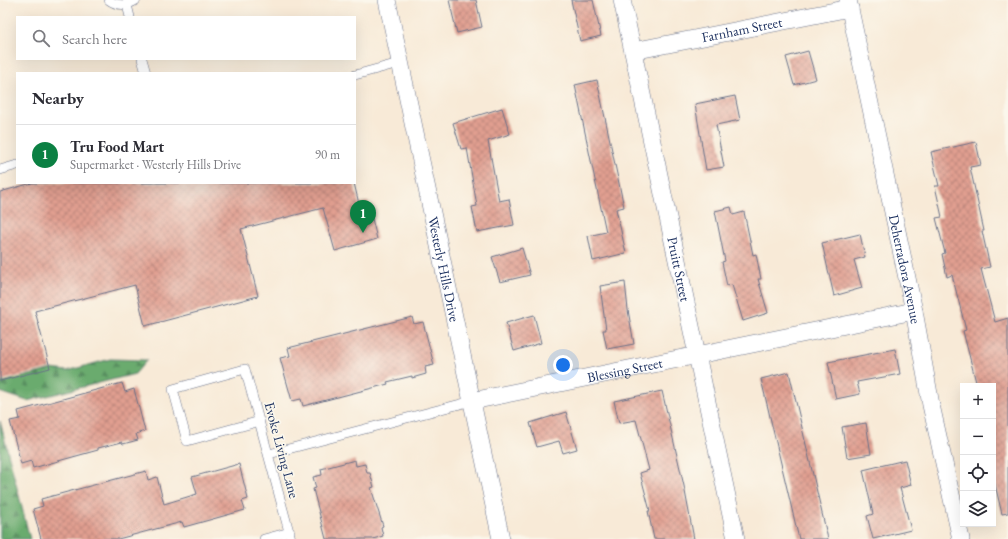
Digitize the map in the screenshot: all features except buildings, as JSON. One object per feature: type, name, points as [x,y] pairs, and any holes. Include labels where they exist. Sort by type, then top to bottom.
[{"type":"street","name":"Westerly Hills Drive","points":[[387,0],[501,539]]},
{"type":"street","name":"Pruitt Street","points":[[622,0],[736,539]]},
{"type":"street","name":"Farnham Street","points":[[633,51],[849,4]]},
{"type":"street","name":"Deherradora Avenue","points":[[849,4],[914,311],[931,405],[961,539]]},
{"type":"street","name":"Blessing Street","points":[[472,401],[914,311]]},
{"type":"lane","points":[[109,0],[119,5],[127,4],[136,0]]},
{"type":"lane","points":[[127,4],[130,16]]},
{"type":"lane","points":[[142,60],[146,72]]},
{"type":"lane","points":[[356,75],[400,63]]},
{"type":"lane","points":[[0,170],[16,165]]},
{"type":"lane","name":"Evoke Living Lane","points":[[260,421],[188,441],[173,389],[245,369],[260,421],[291,536]]},
{"type":"lane","name":"Blessing Street","points":[[269,454],[472,401]]},
{"type":"lane","points":[[264,539],[291,536]]},
{"type":"green space","points":[[110,359],[147,360],[135,374],[27,401],[0,392],[0,383],[52,369],[67,371]]},
{"type":"green space","points":[[0,421],[30,539],[0,539]]},
{"type":"place","name":"Tru Food Mart","points":[[363,233]]}]
